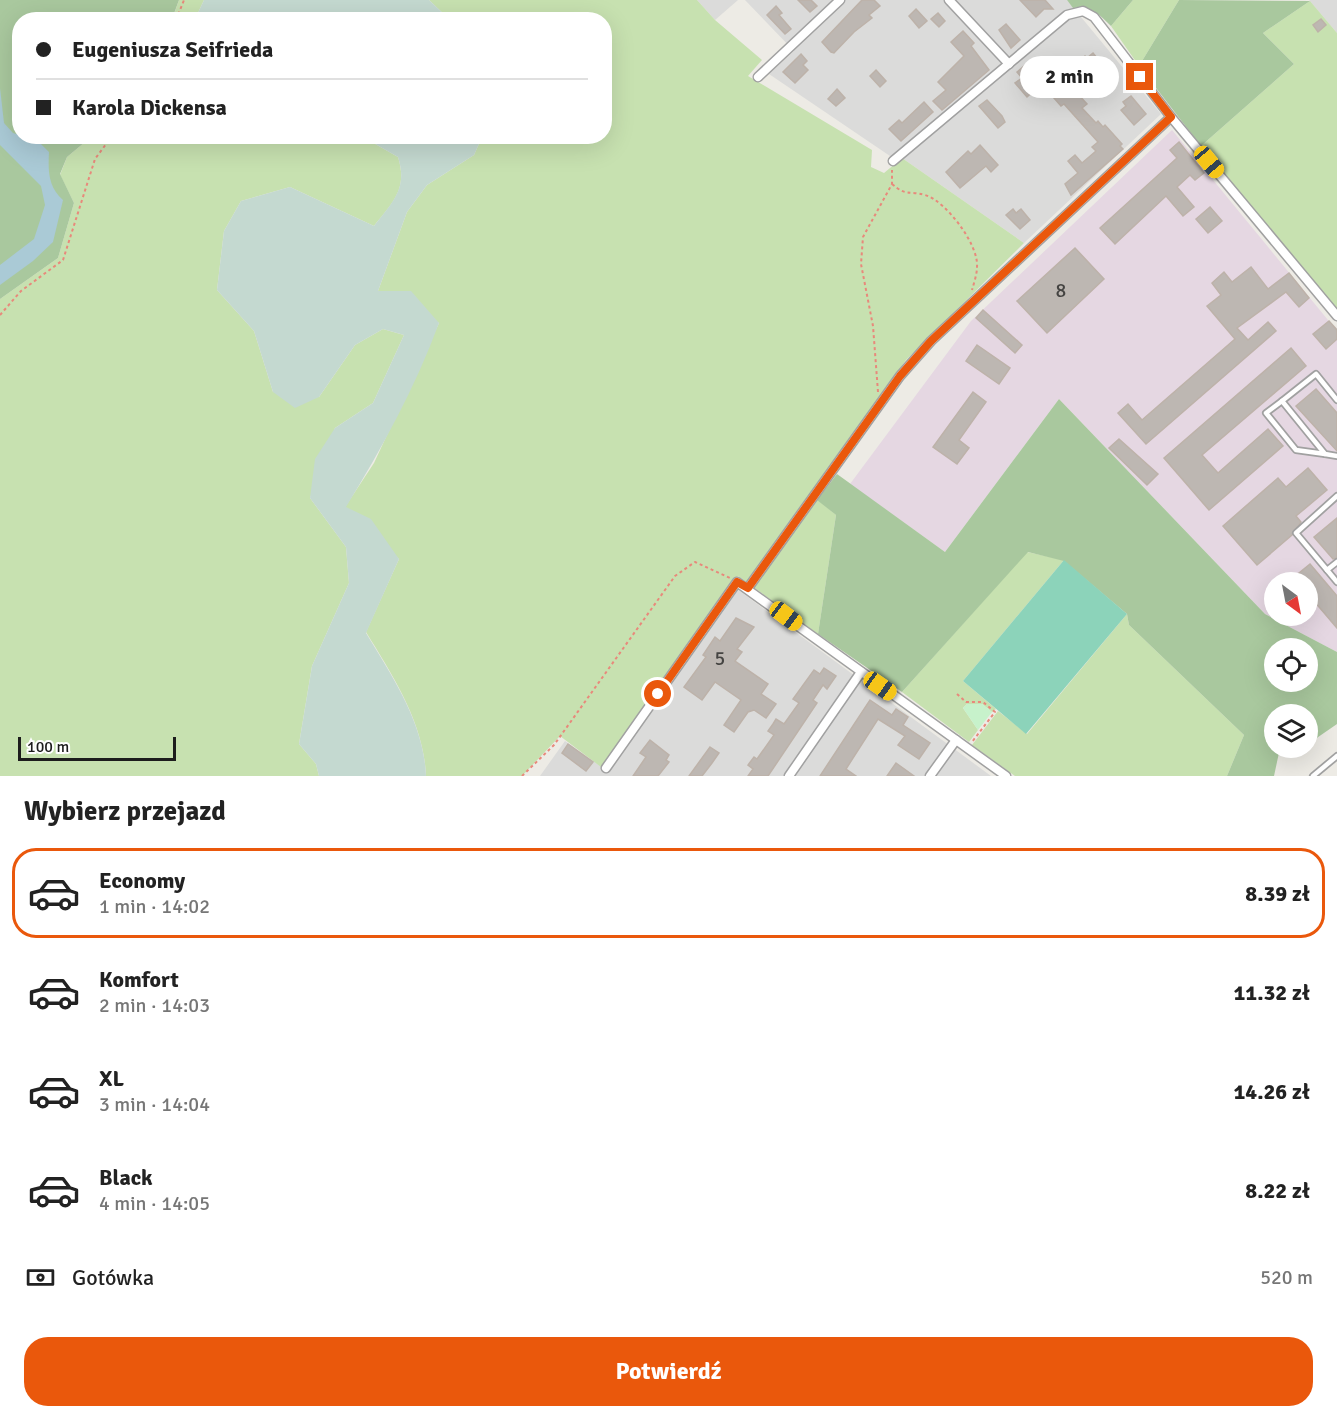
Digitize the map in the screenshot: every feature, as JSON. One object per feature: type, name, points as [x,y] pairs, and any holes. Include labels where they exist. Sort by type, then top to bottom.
[{"type":"street","points":[[758,77],[840,0]]},
{"type":"street","points":[[950,0],[1009,64]]},
{"type":"street","points":[[893,161],[1067,15],[1083,11],[1094,17],[1171,117],[1337,316]]},
{"type":"street","points":[[748,588],[879,406],[931,341],[1171,117]]},
{"type":"street","points":[[606,768],[737,582],[1006,776]]},
{"type":"street","points":[[789,776],[861,672]]},
{"type":"street","points":[[930,776],[956,740]]},
{"type":"lane","points":[[1337,400],[1316,374],[1266,413],[1296,450],[1337,456]]},
{"type":"lane","points":[[1282,400],[1325,454]]},
{"type":"lane","points":[[1337,496],[1296,533],[1337,582]]},
{"type":"lane","points":[[1327,570],[1337,562]]},
{"type":"lane","points":[[1313,776],[1337,756]]},
{"type":"path","points":[[0,315],[21,291],[63,260],[95,159],[106,144]]},
{"type":"path","points":[[879,406],[873,326],[861,264],[863,237],[892,184],[893,161]]},
{"type":"path","points":[[892,184],[903,194],[925,195],[944,207],[957,220],[978,265],[969,297],[972,303]]},
{"type":"path","points":[[522,776],[554,745],[675,576],[695,562],[719,571],[737,582]]},
{"type":"path","points":[[957,694],[966,702],[983,702],[994,712],[968,748]]},
{"type":"shaded area","points":[[697,0],[738,0],[715,20]]},
{"type":"shaded area","points":[[745,0],[1067,0],[1161,114],[1024,243],[902,158],[890,156],[769,74],[794,51]]},
{"type":"shaded area","points":[[1309,0],[1337,0],[1337,33]]},
{"type":"shaded area","points":[[1172,130],[1337,331],[1337,652],[1318,642],[1318,638],[1310,638],[1288,626],[1318,626],[1318,572],[1264,572],[1264,613],[1059,399],[945,552],[850,484],[971,321]]},
{"type":"shaded area","points":[[737,589],[991,776],[540,776],[565,741],[609,772]]},
{"type":"green space","points":[[0,0],[179,0],[175,12],[12,12],[12,144],[83,144],[67,157],[60,174],[74,203],[58,258],[0,299]]},
{"type":"green space","points":[[179,0],[204,0],[198,12],[175,12]]},
{"type":"green space","points":[[204,0],[429,0],[442,12],[198,12]]},
{"type":"green space","points":[[429,0],[697,0],[715,20],[762,60],[748,76],[872,150],[871,167],[884,173],[902,158],[1024,243],[906,360],[810,493],[836,515],[818,634],[738,576],[601,767],[560,736],[522,776],[426,776],[420,737],[413,719],[396,683],[366,632],[399,559],[345,507],[374,463],[439,323],[378,291],[407,212],[427,185],[474,155],[479,144],[612,144],[612,12],[442,12]]},
{"type":"green space","points":[[1067,0],[1133,0],[1111,26],[1094,11],[1079,7],[1073,8]]},
{"type":"green space","points":[[1133,0],[1179,0],[1139,66],[1111,26]]},
{"type":"green space","points":[[1179,0],[1310,1],[1263,33],[1294,64],[1201,146],[1139,66]]},
{"type":"green space","points":[[1310,1],[1337,33],[1337,309],[1201,146],[1294,64],[1263,33]]},
{"type":"green space","points":[[83,144],[375,144],[398,157],[401,168],[400,187],[393,202],[374,226],[290,187],[241,201],[224,231],[217,290],[254,331],[273,392],[319,397],[355,345],[383,329],[404,335],[373,403],[335,428],[310,498],[346,547],[349,583],[312,666],[299,744],[316,764],[319,776],[0,776],[0,299],[58,258],[74,203],[60,175],[67,157]]},
{"type":"green space","points":[[375,144],[479,144],[474,155],[427,185],[407,212],[378,291],[411,291],[439,323],[397,417],[346,507],[371,519],[399,559],[366,633],[396,683],[413,719],[424,756],[426,776],[319,776],[316,764],[299,744],[312,666],[349,583],[346,547],[310,498],[315,459],[335,428],[373,403],[404,335],[383,329],[355,345],[319,397],[295,408],[273,392],[254,331],[217,290],[224,231],[241,201],[290,187],[374,226],[393,202],[400,186],[401,168],[398,157]]},
{"type":"green space","points":[[1059,399],[1264,613],[1264,626],[1288,626],[1310,638],[1264,638],[1264,692],[1318,692],[1318,642],[1337,652],[1337,724],[1318,737],[1318,704],[1264,704],[1264,758],[1278,758],[1274,776],[1227,776],[1244,735],[1129,625],[1127,614],[1064,561],[1028,552],[902,692],[818,634],[836,515],[817,500],[837,474],[945,552]]},
{"type":"green space","points":[[1027,552],[1064,560],[963,681],[996,709],[992,712],[982,704],[967,704],[963,708],[978,730],[969,742],[902,692]]},
{"type":"green space","points":[[1064,560],[1127,614],[1026,734],[963,681]]},
{"type":"green space","points":[[1127,614],[1129,625],[1244,735],[1227,776],[1015,776],[972,745],[998,711],[1027,734]]},
{"type":"green space","points":[[967,704],[982,704],[992,712],[978,730],[963,708]]},
{"type":"water","points":[[0,88],[4,123],[12,132],[12,144],[41,144],[49,152],[50,178],[54,190],[63,200],[53,242],[33,261],[0,285],[0,265],[34,239],[45,205],[41,186],[0,145]]},
{"type":"building","points":[[798,0],[811,0],[817,6],[810,12]]},
{"type":"building","points":[[862,0],[874,0],[880,6],[869,15],[872,18],[854,32],[834,53],[831,52],[822,42]]},
{"type":"building","points":[[1020,0],[1045,0],[1053,9],[1044,9],[1036,17]]},
{"type":"building","points":[[776,6],[782,13],[779,15],[791,29],[785,34],[767,15]]},
{"type":"building","points":[[916,9],[927,21],[919,28],[909,16]]},
{"type":"building","points":[[938,13],[945,21],[939,27],[931,19]]},
{"type":"building","points":[[1321,19],[1326,25],[1318,32],[1313,25]]},
{"type":"building","points":[[1006,24],[1020,40],[1011,48],[999,30]]},
{"type":"building","points":[[963,31],[974,43],[971,46],[989,70],[942,110],[933,101],[946,90],[938,82],[964,56],[951,42]]},
{"type":"building","points":[[1093,53],[1105,68],[1075,91],[1087,104],[1082,108],[1096,123],[1098,121],[1103,127],[1105,125],[1122,144],[1120,146],[1123,149],[1071,195],[1065,184],[1078,173],[1068,161],[1075,155],[1082,163],[1096,151],[1092,147],[1098,142],[1064,104],[1061,106],[1047,90],[1085,56],[1087,58]]},
{"type":"building","points":[[801,54],[807,61],[803,65],[808,70],[795,83],[783,72]]},
{"type":"building","points":[[1025,65],[1034,76],[1038,73],[1045,81],[1027,97],[1015,83],[1022,78],[1017,72]]},
{"type":"building","points":[[876,70],[886,81],[880,87],[870,76]]},
{"type":"building","points":[[837,89],[845,98],[836,106],[828,99]]},
{"type":"building","points":[[1131,96],[1146,114],[1134,125],[1121,110],[1126,106],[1123,102]]},
{"type":"building","points":[[987,100],[1005,122],[998,128],[979,106]]},
{"type":"building","points":[[924,102],[933,112],[901,141],[889,129],[899,120],[902,123]]},
{"type":"building","points":[[1179,142],[1204,173],[1195,180],[1190,175],[1177,187],[1194,207],[1183,216],[1166,196],[1115,244],[1100,228],[1177,158],[1170,150]]},
{"type":"building","points":[[980,145],[998,165],[991,172],[986,166],[960,188],[946,172],[968,151],[971,154]]},
{"type":"building","points":[[1210,207],[1222,221],[1208,233],[1196,219]]},
{"type":"building","points":[[1013,209],[1016,213],[1021,209],[1030,220],[1020,229],[1006,215]]},
{"type":"building","points":[[1075,248],[1104,279],[1047,333],[1017,301]]},
{"type":"building","points":[[1251,267],[1268,289],[1289,273],[1309,298],[1299,307],[1286,292],[1237,328],[1248,340],[1268,322],[1276,331],[1146,444],[1118,413],[1128,404],[1142,420],[1235,339],[1207,306],[1221,295],[1212,283],[1224,272],[1232,282]]},
{"type":"building","points":[[983,310],[1022,345],[1015,353],[976,318]]},
{"type":"building","points":[[1329,321],[1337,330],[1337,339],[1326,349],[1313,334]]},
{"type":"building","points":[[977,345],[1010,368],[999,384],[966,361]]},
{"type":"building","points":[[1291,348],[1306,366],[1202,455],[1218,473],[1268,429],[1283,446],[1209,510],[1164,458]]},
{"type":"building","points":[[1316,389],[1337,413],[1337,451],[1296,406]]},
{"type":"building","points":[[973,392],[986,402],[959,440],[969,448],[957,464],[933,447]]},
{"type":"building","points":[[1119,439],[1158,474],[1147,485],[1109,448]]},
{"type":"building","points":[[1308,468],[1327,490],[1296,516],[1301,522],[1292,535],[1257,565],[1223,526],[1278,478],[1286,487]]},
{"type":"building","points":[[1337,518],[1337,558],[1333,559],[1314,537]]},
{"type":"building","points":[[1310,564],[1317,572],[1300,572]]},
{"type":"building","points":[[1318,573],[1337,596],[1337,628],[1318,606]]},
{"type":"building","points":[[736,618],[754,627],[737,649],[742,652],[735,661],[768,684],[761,694],[776,704],[766,718],[754,710],[748,712],[734,732],[724,725],[741,700],[715,682],[702,700],[684,687],[706,657],[703,655],[715,637],[720,641]]},
{"type":"building","points":[[824,668],[836,676],[827,689],[823,685],[813,700],[817,703],[768,776],[748,776],[753,769],[748,765],[754,757],[757,759],[774,735],[768,731],[776,719],[784,724],[799,703],[793,699],[814,670],[820,674]]},
{"type":"building","points":[[870,700],[892,715],[896,709],[908,717],[903,725],[930,743],[919,759],[898,745],[905,736],[878,719],[846,769],[856,776],[820,776]]},
{"type":"building","points":[[650,740],[669,755],[666,760],[669,762],[658,776],[633,776],[646,757],[640,753]]},
{"type":"building","points":[[568,744],[593,762],[586,771],[562,753]]},
{"type":"building","points":[[710,747],[719,753],[712,763],[702,776],[689,776]]},
{"type":"building","points":[[896,763],[914,776],[887,776]]},
{"type":"route","points":[[658,694],[737,582],[748,588],[900,376],[931,341],[1171,117],[1140,77]]}]
